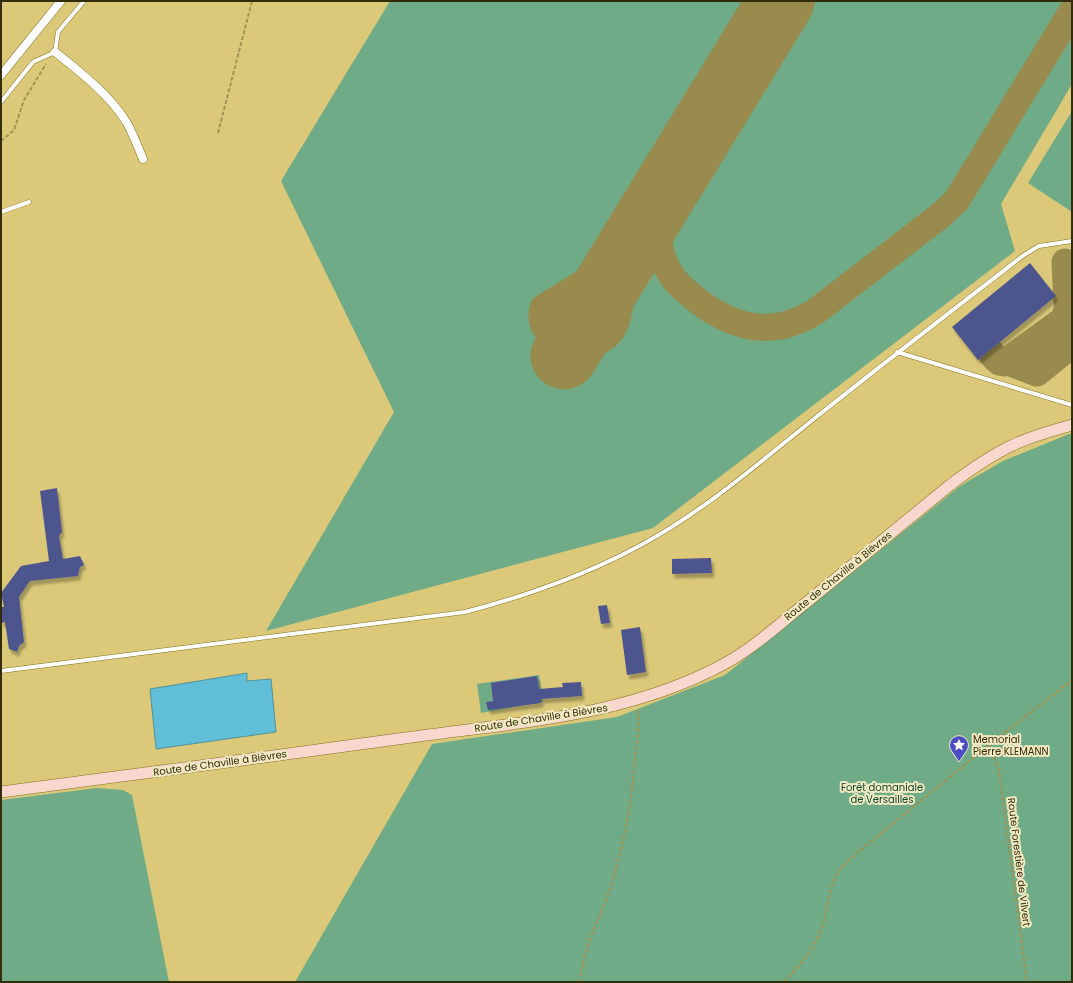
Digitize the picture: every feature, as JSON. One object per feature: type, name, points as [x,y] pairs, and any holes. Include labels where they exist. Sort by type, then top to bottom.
[{"type":"main road","name":"Route de Chaville à Bièvres","points":[[1,792],[585,713],[634,700],[696,678],[741,654],[973,468],[1012,445],[1034,436],[1072,425]]},
{"type":"street","points":[[1,75],[61,1]]},
{"type":"street","points":[[55,52],[77,69],[109,100],[126,122],[143,159]]},
{"type":"lane","points":[[1,102],[33,62],[55,52],[58,32],[84,1]]},
{"type":"lane","points":[[1,212],[29,202]]},
{"type":"lane","points":[[1,671],[465,612],[506,601],[585,573],[642,545],[705,505],[897,352],[1024,254],[1039,246],[1072,241]]},
{"type":"lane","points":[[897,352],[1072,405]]},
{"type":"path","points":[[218,133],[252,1]]},
{"type":"path","points":[[1,141],[14,130],[24,100],[55,52]]},
{"type":"path","points":[[784,982],[808,953],[819,935],[835,879],[850,858],[989,745],[1072,680]]},
{"type":"path","points":[[580,982],[584,958],[609,892],[621,849],[628,816],[634,775],[637,738],[638,714],[634,700]]},
{"type":"path","name":"Route Forestière de Vilvert","points":[[989,745],[996,758],[999,770],[1026,982]]},
{"type":"path","points":[[704,982],[721,982]]},
{"type":"green space","points":[[390,1],[1072,1],[1072,84],[1001,204],[1015,251],[653,528],[266,631],[394,412],[281,181]]},
{"type":"green space","points":[[1072,111],[1072,212],[1028,183]]},
{"type":"green space","name":"Forêt domaniale de Versailles","points":[[1072,434],[1072,982],[295,982],[432,744],[617,717],[725,675],[960,486],[1003,461]]},
{"type":"green space","points":[[539,675],[543,702],[481,713],[477,684]]},
{"type":"green space","points":[[97,788],[123,790],[132,795],[169,982],[1,982],[1,800]]},
{"type":"water","points":[[247,673],[247,681],[271,679],[276,732],[156,749],[150,689]]},
{"type":"building","points":[[1030,263],[1056,296],[978,360],[952,327]]},
{"type":"building","points":[[57,488],[62,532],[59,536],[63,559],[80,556],[84,565],[80,567],[78,576],[30,581],[19,597],[24,642],[19,646],[17,652],[9,649],[5,622],[1,623],[1,607],[4,607],[1,593],[21,566],[49,561],[40,491]]},
{"type":"building","points":[[711,558],[712,573],[672,574],[672,559]]},
{"type":"building","points":[[607,605],[610,623],[601,624],[598,606]]},
{"type":"building","points":[[640,627],[646,672],[627,675],[621,630]]},
{"type":"building","points":[[537,676],[539,689],[563,687],[562,683],[581,682],[582,696],[541,699],[541,703],[488,710],[486,702],[493,701],[491,683]]},
{"type":"taxiway","points":[[669,184],[660,217],[659,243],[663,259],[673,278],[694,298],[708,308],[737,323],[767,327],[783,325],[799,320],[815,312],[941,215],[957,200],[1072,11]]},
{"type":"taxiway","points":[[612,282],[619,308],[614,327],[603,339],[590,344],[575,345],[560,341],[549,332],[543,321],[543,308],[617,262],[633,245]]},
{"type":"taxiway","points":[[990,351],[994,357],[1037,373],[1064,351],[1069,344],[1065,262]]},
{"type":"taxiway","points":[[994,357],[999,362],[1004,363],[1063,320],[1067,311]]},
{"type":"runway","points":[[564,356],[781,1]]},
{"type":"place","name":"Memorial Pierre KLEMANN","points":[[959,762]]}]
